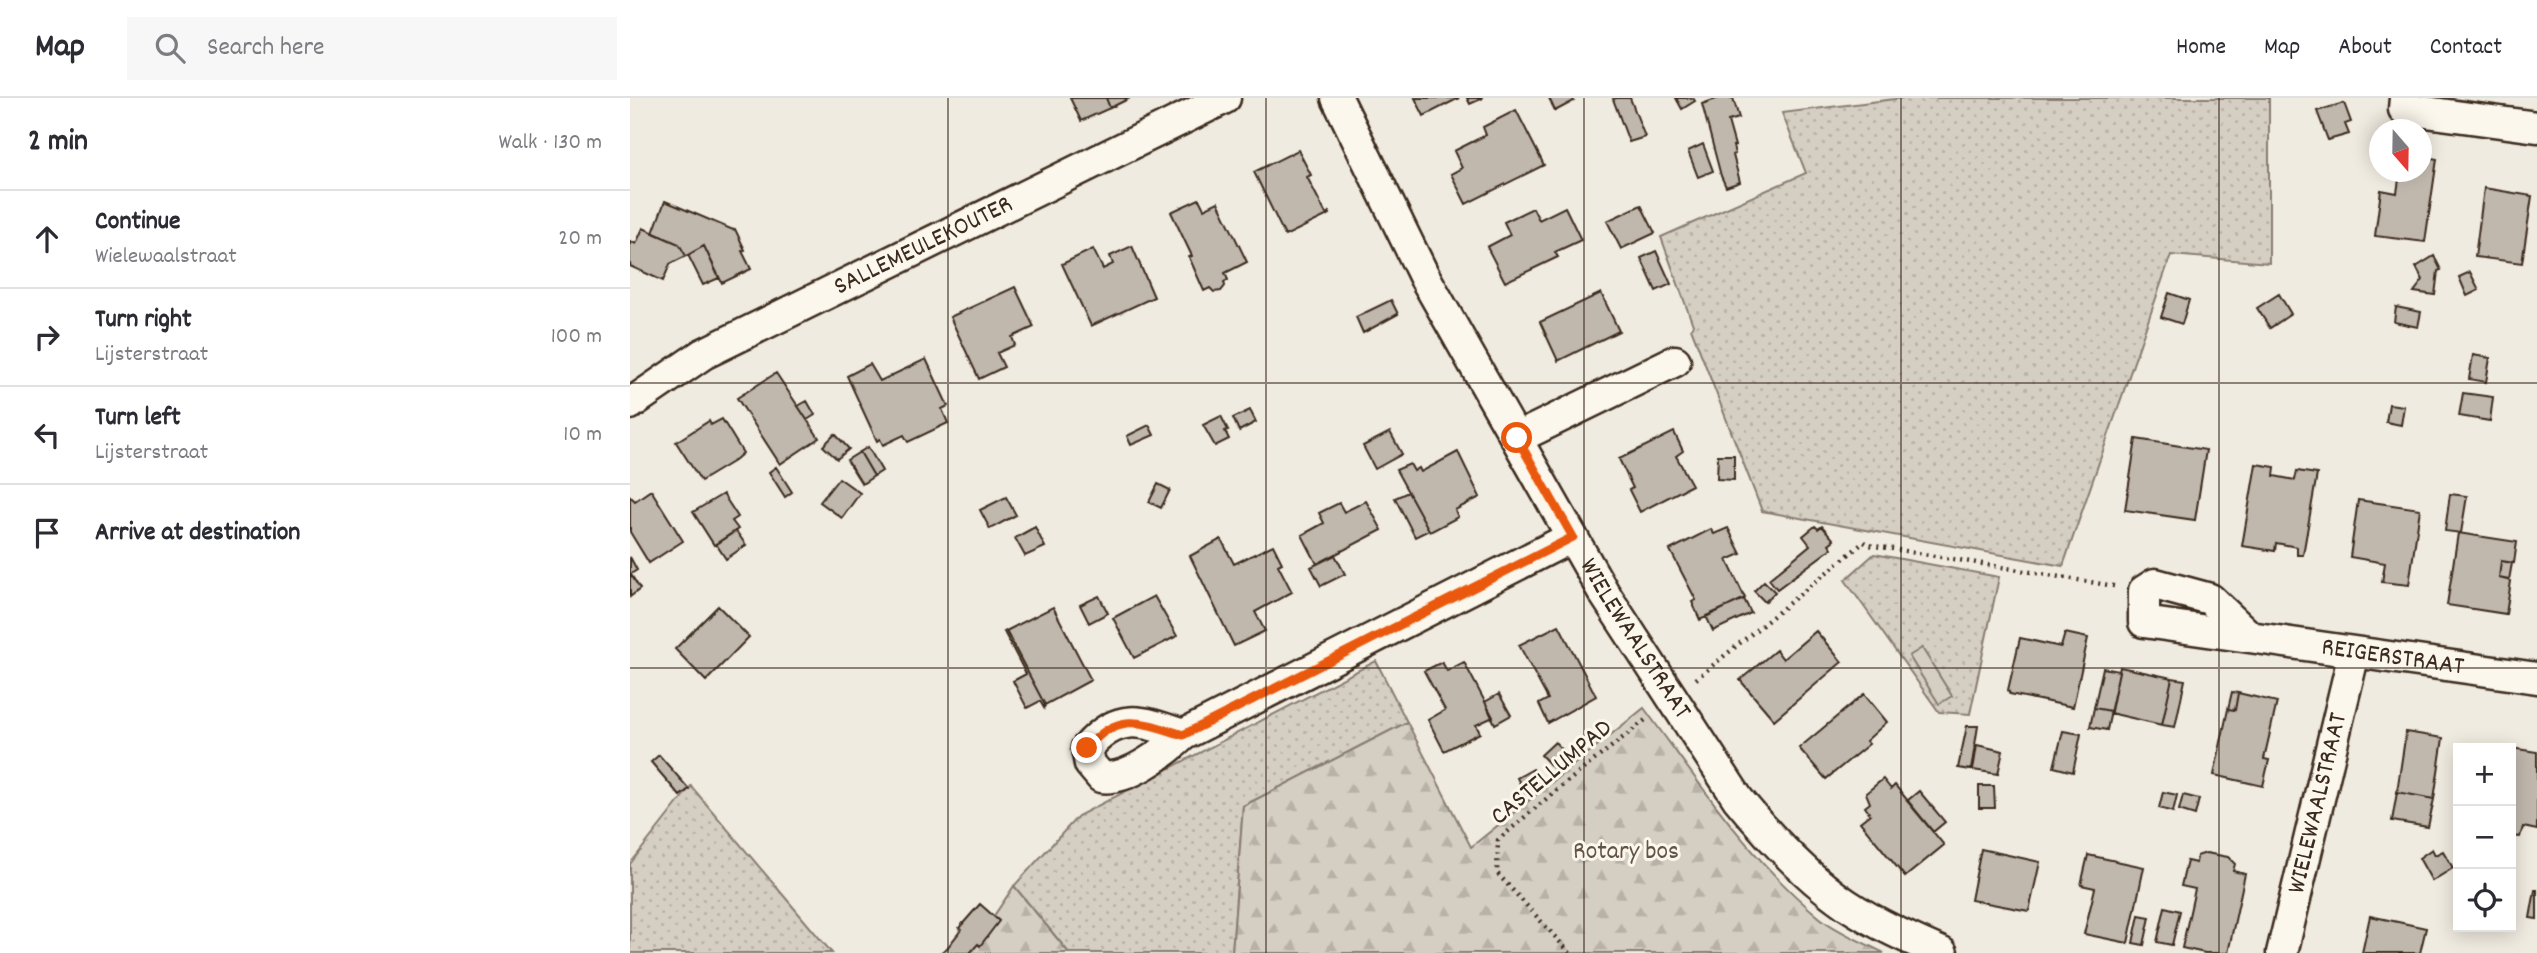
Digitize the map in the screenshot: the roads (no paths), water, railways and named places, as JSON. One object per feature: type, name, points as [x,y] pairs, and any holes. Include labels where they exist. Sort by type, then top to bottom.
[{"type":"street","name":"SALLEMEULEKOUTER","points":[[630,404],[703,354],[1225,98]]},
{"type":"street","name":"WIELEWAALSTRAAT","points":[[1337,98],[1424,276],[1604,593],[1738,799],[1799,866],[1846,904],[1906,937],[1942,953]]},
{"type":"street","points":[[2405,98],[2404,109],[2524,125]]},
{"type":"street","points":[[2487,98],[2524,125]]},
{"type":"street","points":[[1517,438],[1675,361]]},
{"type":"street","points":[[1183,735],[1573,537]]},
{"type":"street","name":"REIGERSTRAAT","points":[[2144,591],[2144,622],[2537,678]]},
{"type":"street","name":"WIELEWAALSTRAAT","points":[[2282,953],[2354,653]]},
{"type":"park label","name":"Rotary bos","points":[[1626,852]]}]
